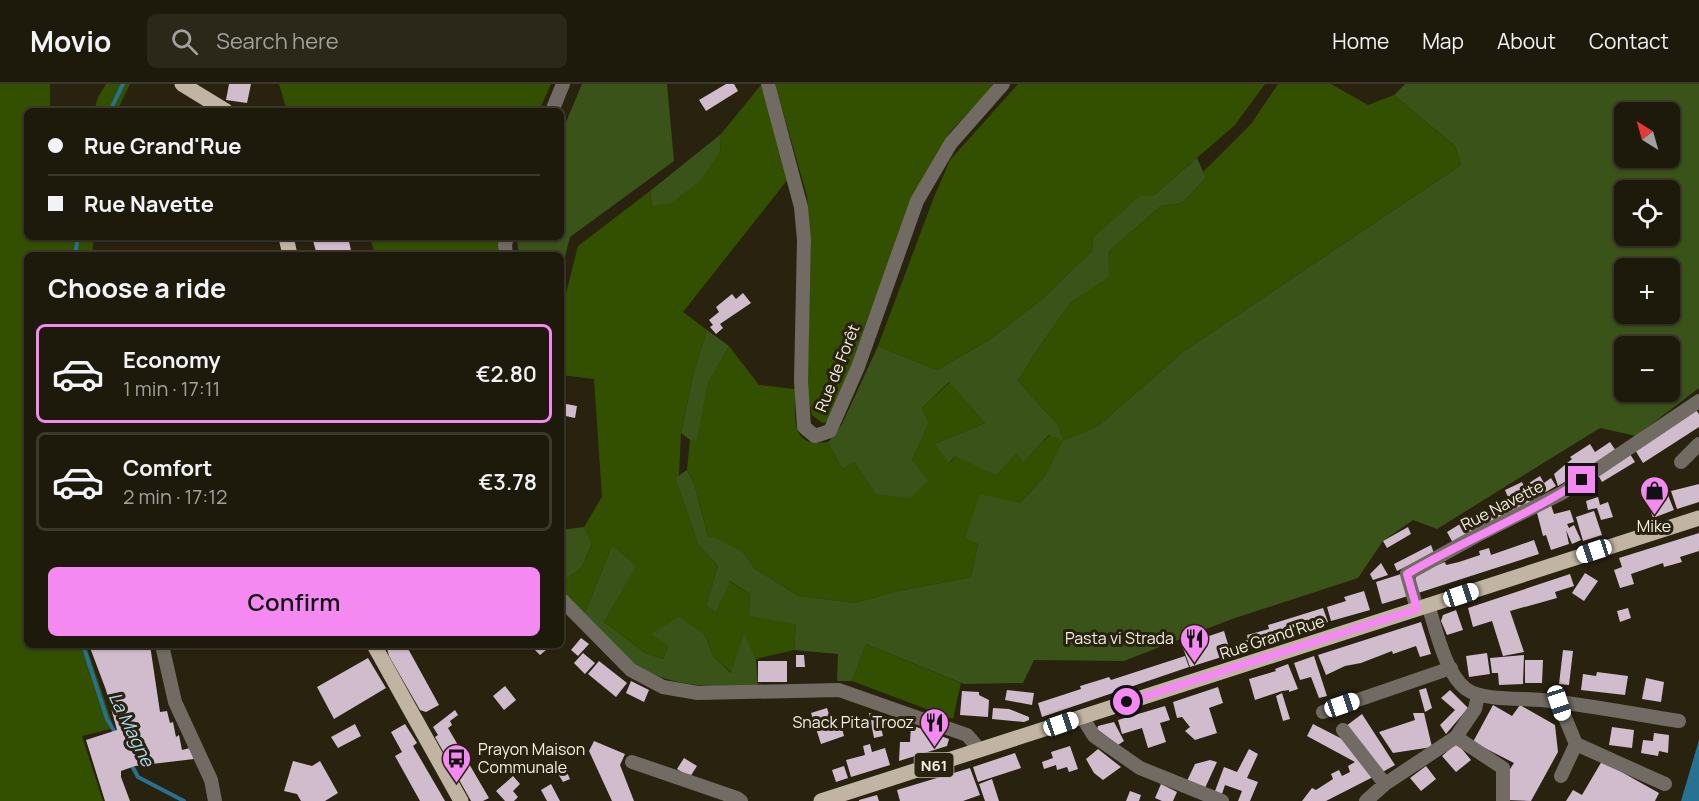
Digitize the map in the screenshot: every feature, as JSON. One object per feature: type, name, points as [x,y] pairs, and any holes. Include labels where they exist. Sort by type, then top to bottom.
[{"type":"main road","points":[[182,84],[221,108]]},
{"type":"main road","name":"Rue Grand'Rue","points":[[821,801],[1699,518]]},
{"type":"main road","points":[[376,648],[461,801]]},
{"type":"street","points":[[553,108],[563,84]]},
{"type":"street","name":"Rue de Forêt","points":[[768,84],[801,207],[804,240],[801,381],[804,427],[815,436],[830,431],[853,377],[917,201],[951,143],[1003,84]]},
{"type":"street","name":"Rue Navette","points":[[1422,607],[1407,574],[1562,493],[1699,401]]},
{"type":"street","points":[[1682,462],[1699,444]]},
{"type":"street","points":[[564,602],[631,670],[663,687],[698,693],[839,690],[967,735],[980,750]]},
{"type":"street","points":[[1422,607],[1457,680],[1467,690],[1478,695],[1559,703],[1680,721]]},
{"type":"street","points":[[163,648],[175,702],[212,780],[215,801]]},
{"type":"street","points":[[1323,712],[1451,668]]},
{"type":"street","points":[[1366,801],[1385,784],[1456,737],[1475,709],[1478,695]]},
{"type":"street","points":[[1559,703],[1576,744],[1665,784]]},
{"type":"street","points":[[1082,717],[1094,736],[1140,768],[1222,801]]},
{"type":"street","points":[[1343,730],[1385,784]]},
{"type":"street","points":[[1456,737],[1503,768],[1503,801]]},
{"type":"street","points":[[1561,776],[1576,744]]},
{"type":"street","points":[[632,762],[741,801]]},
{"type":"green space","points":[[0,84],[50,84],[50,108],[24,108],[24,240],[94,240],[92,252],[24,252],[24,648],[87,648],[114,728],[82,736],[103,801],[0,801]]},
{"type":"green space","points":[[106,84],[130,84],[118,108],[95,108]]},
{"type":"green space","points":[[279,84],[551,84],[540,108],[286,108]]},
{"type":"green space","points":[[582,84],[667,84],[674,161],[570,237],[564,261],[564,252],[519,252],[517,240],[564,240],[564,127]]},
{"type":"green space","points":[[775,84],[995,84],[950,132],[916,193],[832,420],[822,423],[812,415],[807,392],[811,246],[807,196]]},
{"type":"green space","points":[[1018,84],[1265,84],[1235,125],[1153,196],[1093,238],[1092,251],[1041,300],[989,340],[937,370],[878,346],[950,160]]},
{"type":"green space","points":[[1278,84],[1331,84],[1368,105],[1394,95],[1455,146],[1461,165],[1184,351],[1098,426],[1064,441],[1045,476],[1020,503],[965,539],[978,544],[971,577],[894,592],[855,603],[799,596],[755,569],[743,552],[708,537],[694,483],[687,470],[690,440],[697,440],[708,382],[729,346],[759,385],[795,389],[795,420],[800,435],[815,443],[828,442],[842,469],[855,462],[912,460],[929,423],[922,408],[950,382],[985,423],[934,444],[950,463],[955,456],[1016,453],[1023,461],[1050,435],[1057,424],[1018,381],[1035,353],[1071,302],[1108,277],[1108,252],[1161,206],[1182,203],[1206,178],[1203,172],[1251,124]]},
{"type":"green space","points":[[1405,84],[1699,84],[1699,388],[1636,436],[1600,428],[1437,529],[1413,520],[1383,541],[1358,578],[1232,619],[1124,661],[1034,660],[1023,683],[964,684],[866,644],[852,681],[837,681],[838,654],[794,650],[796,624],[749,616],[750,594],[730,581],[716,613],[706,606],[718,566],[698,544],[675,478],[687,470],[694,483],[708,537],[714,537],[743,552],[755,569],[799,596],[855,603],[894,592],[971,577],[978,544],[965,539],[980,494],[1020,503],[1045,476],[1063,441],[1098,426],[1184,351],[1461,165],[1455,146],[1394,95]]},
{"type":"green space","points":[[761,85],[788,179],[683,312],[707,330],[694,371],[681,433],[679,475],[675,478],[698,544],[718,566],[706,606],[716,613],[729,581],[750,594],[749,616],[796,623],[794,650],[756,659],[744,634],[732,673],[714,657],[704,634],[652,633],[668,646],[663,659],[645,653],[604,622],[635,566],[612,545],[584,615],[564,593],[564,581],[582,567],[592,545],[584,527],[602,497],[594,379],[564,375],[564,301],[578,246],[650,191],[652,206],[720,152],[721,134]]},
{"type":"green space","points":[[721,134],[720,152],[700,181],[671,203],[652,206],[650,191]]},
{"type":"green space","points":[[1197,158],[1206,178],[1182,203],[1161,206],[1108,252],[1109,277],[1071,302],[1018,381],[1057,424],[1063,441],[1049,435],[1023,462],[1016,453],[996,475],[955,456],[949,463],[934,444],[985,423],[949,382],[922,408],[929,423],[912,460],[928,481],[910,498],[876,494],[855,462],[842,469],[828,442],[842,424],[878,346],[937,370],[989,340],[1041,300],[1092,251],[1093,238],[1141,195],[1153,196]]},
{"type":"green space","points":[[371,240],[499,240],[498,252],[374,252]]},
{"type":"green space","points":[[707,330],[729,346],[708,383],[697,441],[690,440],[681,433],[694,371]]},
{"type":"green space","points":[[584,527],[592,544],[582,567],[564,581],[564,530]]},
{"type":"green space","points":[[612,545],[636,566],[604,622],[645,653],[663,659],[668,646],[651,634],[679,617],[704,634],[714,657],[731,673],[744,633],[756,659],[758,688],[708,686],[660,677],[631,661],[613,644],[584,615]]},
{"type":"green space","points":[[866,644],[961,683],[953,719],[852,681]]},
{"type":"water","points":[[1699,740],[1699,801],[1681,801]]},
{"type":"building","points":[[229,84],[251,84],[247,103],[226,100]]},
{"type":"building","points":[[726,84],[734,84],[738,91],[706,111],[699,100]]},
{"type":"building","points":[[313,240],[349,240],[351,252],[316,252]]},
{"type":"building","points":[[743,293],[751,303],[720,324],[723,328],[716,334],[710,327],[713,325],[709,320],[719,312],[716,307],[732,294],[736,299]]},
{"type":"building","points":[[564,404],[577,406],[575,418],[564,416]]},
{"type":"building","points":[[1696,410],[1699,414],[1699,427],[1643,463],[1635,450]]},
{"type":"building","points":[[1610,442],[1616,451],[1558,486],[1554,474],[1572,459],[1570,457],[1590,444],[1595,452]]},
{"type":"building","points":[[1630,454],[1635,462],[1602,482],[1598,475]]},
{"type":"building","points":[[1540,476],[1544,483],[1551,478],[1556,486],[1534,499],[1526,485]]},
{"type":"building","points":[[1522,482],[1531,502],[1474,529],[1453,543],[1447,532],[1478,513],[1481,517],[1510,502],[1505,490]]},
{"type":"building","points":[[1699,484],[1699,502],[1677,509],[1671,491]]},
{"type":"building","points":[[1668,495],[1674,510],[1653,518],[1648,503]]},
{"type":"building","points":[[1598,497],[1600,505],[1608,502],[1613,517],[1601,520],[1597,508],[1588,510],[1586,501]]},
{"type":"building","points":[[1551,505],[1554,514],[1570,510],[1574,522],[1567,524],[1569,528],[1574,525],[1581,540],[1572,544],[1566,530],[1569,544],[1551,550],[1546,535],[1543,536],[1536,509]]},
{"type":"building","points":[[1594,511],[1602,535],[1583,541],[1576,517]]},
{"type":"building","points":[[1408,527],[1411,534],[1387,548],[1383,541]]},
{"type":"building","points":[[1699,533],[1699,551],[1680,557],[1682,562],[1664,567],[1663,563],[1631,574],[1634,584],[1620,588],[1614,570],[1622,567],[1619,558]]},
{"type":"building","points":[[1534,540],[1539,554],[1418,593],[1414,582],[1417,575],[1427,569],[1445,562],[1446,565],[1480,555],[1479,551],[1489,548],[1491,555]]},
{"type":"building","points":[[1431,545],[1434,553],[1397,571],[1394,564]]},
{"type":"building","points":[[1381,563],[1388,575],[1373,580],[1370,574]]},
{"type":"building","points":[[1585,573],[1598,581],[1584,601],[1572,593]]},
{"type":"building","points":[[1401,574],[1408,596],[1382,604],[1376,582]]},
{"type":"building","points":[[1570,574],[1574,586],[1555,592],[1557,598],[1510,611],[1524,652],[1503,656],[1492,621],[1473,627],[1468,608]]},
{"type":"building","points":[[1364,591],[1370,610],[1331,621],[1327,607],[1346,601],[1344,597]]},
{"type":"building","points":[[1323,608],[1328,622],[1237,652],[1234,644],[1248,640],[1247,635],[1269,629],[1268,625]]},
{"type":"building","points":[[1628,608],[1631,618],[1620,622],[1617,611]]},
{"type":"building","points":[[1456,610],[1463,630],[1447,635],[1441,621],[1443,615]]},
{"type":"building","points":[[1421,622],[1431,654],[1420,657],[1416,646],[1345,666],[1326,675],[1318,655]]},
{"type":"building","points":[[1224,631],[1231,654],[1190,667],[1182,645]]},
{"type":"building","points":[[581,638],[589,644],[578,656],[571,650]]},
{"type":"building","points":[[90,648],[150,648],[160,712],[167,711],[170,723],[173,722],[176,737],[179,735],[182,750],[190,748],[194,759],[135,766],[121,771],[130,801],[105,801],[86,740],[117,730],[106,690]]},
{"type":"building","points":[[387,648],[408,648],[439,705],[426,712],[420,710],[389,656]]},
{"type":"building","points":[[544,648],[546,650],[540,655],[535,650]]},
{"type":"building","points":[[1563,650],[1573,651],[1569,685],[1559,684]]},
{"type":"building","points":[[583,653],[595,663],[585,674],[574,663]]},
{"type":"building","points":[[1487,653],[1490,674],[1469,677],[1466,656]]},
{"type":"building","points":[[796,655],[804,655],[805,667],[796,667]]},
{"type":"building","points":[[1524,655],[1523,684],[1499,685],[1498,673],[1492,673],[1490,658]]},
{"type":"building","points":[[1185,656],[1189,667],[1042,717],[1038,703],[1081,689],[1080,686],[1109,677],[1111,680]]},
{"type":"building","points":[[1314,656],[1327,696],[1319,698],[1311,677],[1300,680],[1294,663]]},
{"type":"building","points":[[368,658],[386,688],[334,719],[317,687]]},
{"type":"building","points":[[1525,660],[1543,660],[1542,683],[1525,683]]},
{"type":"building","points":[[599,661],[627,683],[616,697],[588,674]]},
{"type":"building","points":[[758,661],[787,661],[787,682],[758,682]]},
{"type":"building","points":[[1288,664],[1298,689],[1289,692],[1289,690],[1282,691],[1255,700],[1249,679],[1276,671],[1275,669]]},
{"type":"building","points":[[1597,672],[1628,676],[1625,695],[1581,690],[1583,674],[1596,676]]},
{"type":"building","points":[[1646,678],[1664,682],[1661,702],[1642,699]]},
{"type":"building","points":[[631,681],[649,690],[644,702],[626,693]]},
{"type":"building","points":[[505,686],[516,700],[504,710],[493,696]]},
{"type":"building","points":[[1218,687],[1223,703],[1209,708],[1217,733],[1195,740],[1185,731],[1190,727],[1182,717],[1177,718],[1173,702]]},
{"type":"building","points":[[1426,688],[1432,708],[1425,712],[1419,690]]},
{"type":"building","points":[[1007,690],[1034,693],[1032,705],[1005,700]]},
{"type":"building","points":[[1450,690],[1468,708],[1446,734],[1440,725],[1455,710],[1441,698]]},
{"type":"building","points":[[962,691],[979,692],[979,695],[989,700],[988,717],[960,715]]},
{"type":"building","points":[[1282,693],[1290,719],[1283,721],[1276,696]]},
{"type":"building","points":[[1493,705],[1512,716],[1520,705],[1555,725],[1558,752],[1531,801],[1507,800],[1510,769],[1514,763],[1473,742]]},
{"type":"building","points":[[1165,706],[1170,720],[1160,723],[1166,742],[1148,748],[1142,728],[1122,734],[1118,720]]},
{"type":"building","points":[[827,708],[833,727],[841,724],[844,736],[821,744],[811,713]]},
{"type":"building","points":[[993,708],[1009,709],[1029,717],[1029,720],[1024,722],[992,719]]},
{"type":"building","points":[[455,710],[458,715],[450,721],[452,725],[448,728],[489,798],[483,801],[471,801],[435,737],[438,735],[433,727]]},
{"type":"building","points":[[869,713],[878,714],[883,736],[874,738]]},
{"type":"building","points":[[1413,713],[1424,713],[1432,747],[1393,753],[1379,732],[1415,720]]},
{"type":"building","points":[[1362,714],[1395,765],[1379,774],[1346,726]]},
{"type":"building","points":[[1114,722],[1124,741],[1118,745],[1097,729],[1098,726]]},
{"type":"building","points":[[355,724],[361,736],[338,748],[331,737]]},
{"type":"building","points":[[405,724],[417,743],[413,746],[445,801],[420,801],[395,756],[402,752],[391,732]]},
{"type":"building","points":[[1313,724],[1348,742],[1373,777],[1326,801],[1302,801],[1312,788],[1316,790],[1333,779],[1331,774],[1339,770],[1342,776],[1350,772],[1348,766],[1355,762],[1307,736]]},
{"type":"building","points":[[911,725],[949,739],[947,746],[899,761],[900,742],[910,742]]},
{"type":"building","points":[[1612,727],[1634,730],[1632,748],[1609,745]]},
{"type":"building","points":[[1654,733],[1669,735],[1668,753],[1659,751],[1658,756],[1641,753],[1643,740],[1653,741]]},
{"type":"building","points":[[594,741],[625,754],[620,765],[634,801],[612,801],[589,751]]},
{"type":"building","points":[[1457,743],[1471,760],[1456,772],[1442,756]]},
{"type":"building","points":[[870,744],[872,752],[885,748],[890,765],[851,777],[846,760],[865,755],[863,746]]},
{"type":"building","points":[[1070,746],[1078,769],[1069,772],[1067,767],[1057,770],[1056,765],[1044,769],[1042,762],[1053,758],[1051,752]]},
{"type":"building","points":[[1098,749],[1121,767],[1103,780],[1094,773],[1086,759]]},
{"type":"building","points":[[1249,749],[1258,754],[1247,778],[1258,782],[1250,801],[1238,801],[1242,791],[1225,785],[1222,794],[1215,791],[1224,767],[1237,772]]},
{"type":"building","points":[[1015,753],[1021,768],[978,782],[973,767]]},
{"type":"building","points":[[684,758],[697,766],[690,777],[677,769]]},
{"type":"building","points":[[1210,760],[1217,762],[1205,788],[1187,781],[1195,764]]},
{"type":"building","points":[[293,761],[312,766],[320,761],[338,793],[325,801],[301,801],[297,794],[284,791]]},
{"type":"building","points":[[1602,761],[1659,793],[1655,801],[1566,801],[1573,790],[1582,795]]},
{"type":"building","points":[[844,766],[848,778],[836,782],[832,770]]},
{"type":"building","points":[[1426,766],[1436,779],[1421,791],[1410,778]]},
{"type":"building","points":[[565,768],[570,779],[563,782],[557,772]]},
{"type":"building","points":[[970,768],[980,795],[963,801],[900,801],[897,790]]},
{"type":"building","points":[[513,776],[520,784],[513,791],[518,797],[514,801],[505,801],[496,791]]},
{"type":"building","points":[[992,779],[999,801],[985,801],[979,784]]},
{"type":"building","points":[[551,784],[560,801],[547,801],[541,790]]},
{"type":"building","points":[[1161,784],[1177,792],[1173,801],[1162,801],[1155,798]]},
{"type":"building","points":[[1130,791],[1141,795],[1139,801],[1126,801]]},
{"type":"building","points":[[877,795],[879,801],[859,801],[859,800]]},
{"type":"waterway","name":"La Magne","points":[[111,108],[123,84]]},
{"type":"waterway","name":"La Magne","points":[[76,252],[78,240]]},
{"type":"waterway","name":"La Magne","points":[[84,648],[107,719],[116,734]]},
{"type":"waterway","name":"La Magne","points":[[130,762],[138,777],[184,801]]},
{"type":"place","name":"Mike","points":[[1654,516]]},
{"type":"place","name":"Pasta vi Strada","points":[[1195,664]]},
{"type":"place","name":"Snack Pita Trooz","points":[[935,748]]},
{"type":"place","name":"Prayon Maison Communale","points":[[457,784]]},
{"type":"route","points":[[1127,702],[1417,609],[1407,574],[1562,493],[1582,480]]}]
